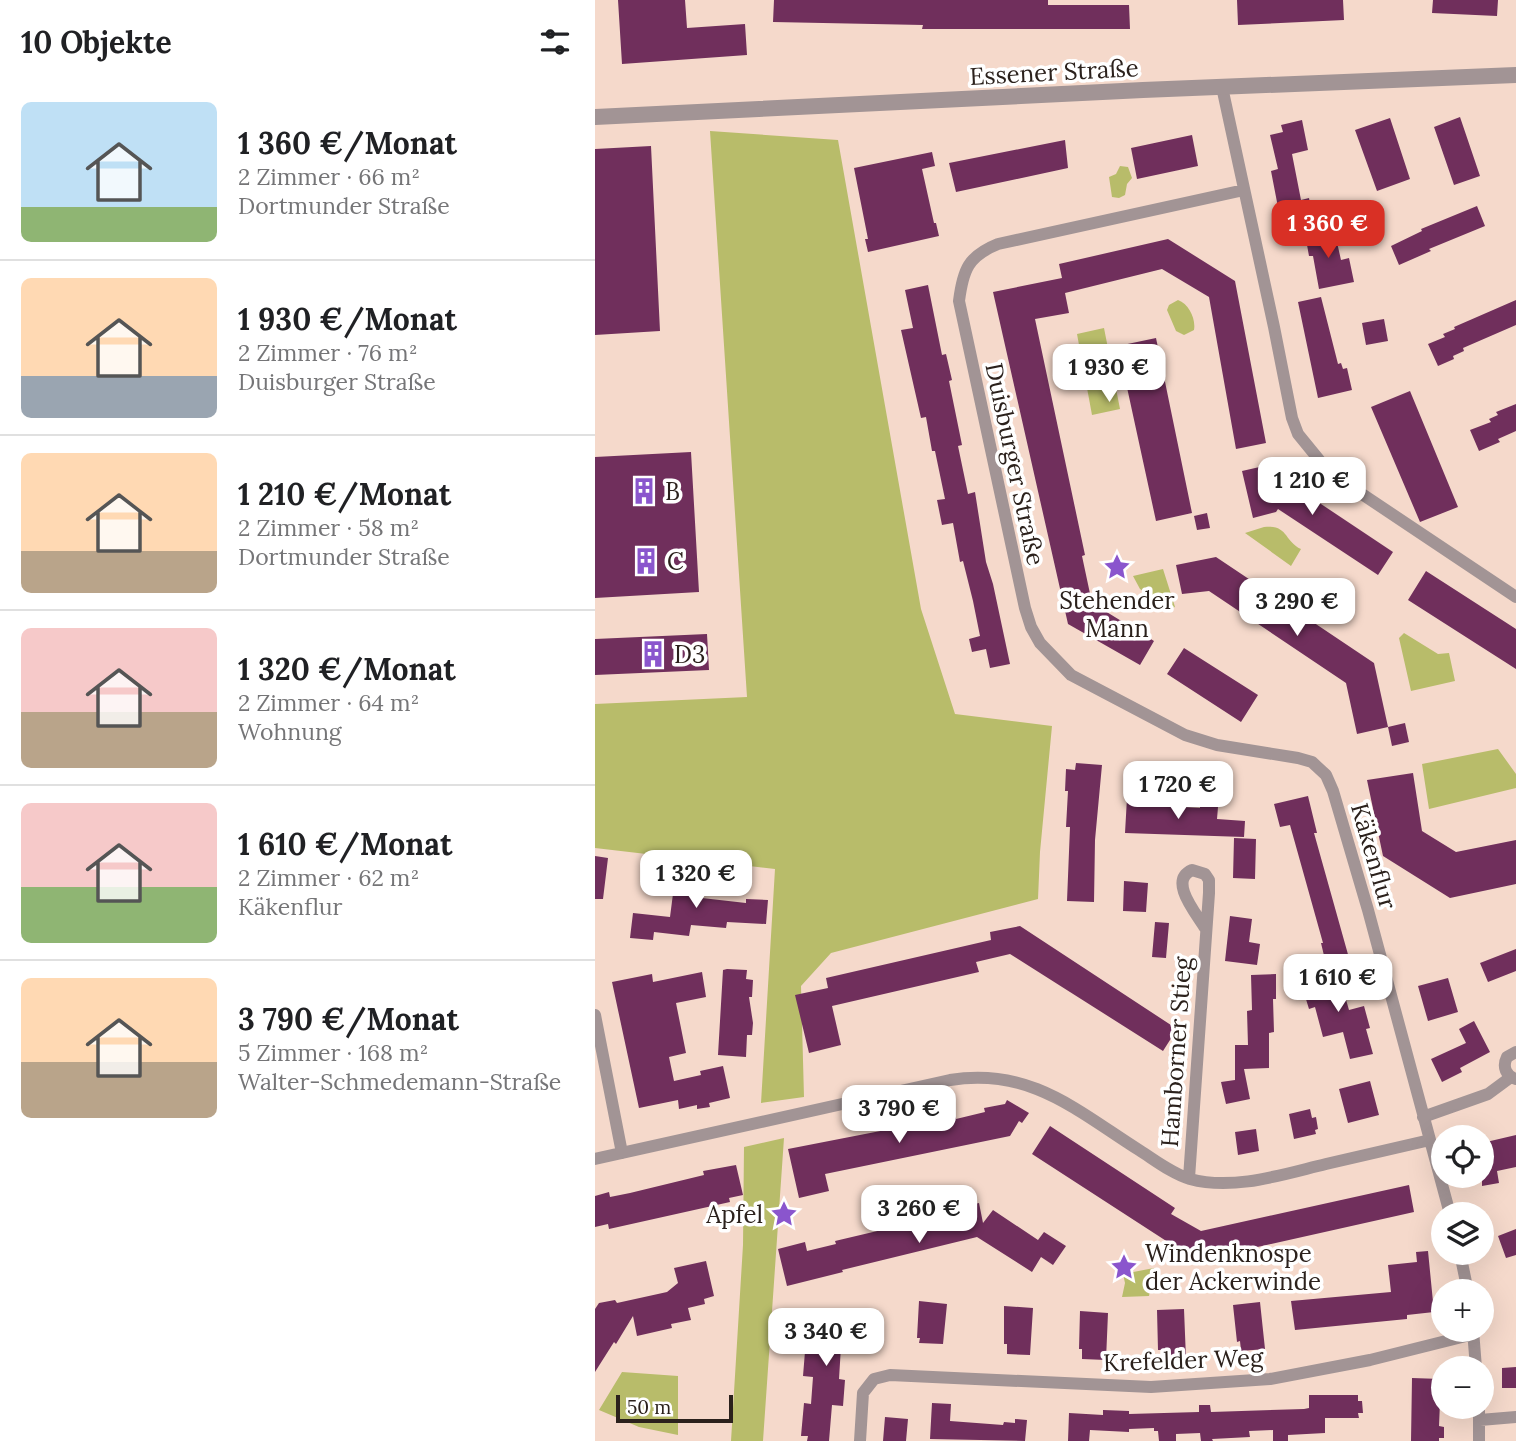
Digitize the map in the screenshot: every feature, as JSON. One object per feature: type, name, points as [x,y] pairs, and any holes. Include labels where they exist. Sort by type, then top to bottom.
[{"type":"street","name":"Essener Straße","points":[[595,117],[1516,75]]},
{"type":"street","points":[[1222,87],[1292,418],[1298,434],[1329,472],[1516,597]]},
{"type":"street","name":"Duisburger Straße","points":[[1244,190],[998,244],[974,257],[964,272],[959,301],[1025,608],[1031,627],[1041,643],[1071,675],[1185,735],[1217,746],[1298,758],[1312,762],[1322,771]]},
{"type":"street","name":"Käkenflur","points":[[1322,771],[1333,791],[1447,1202]]},
{"type":"street","name":"Hamborner Stieg","points":[[1189,1178],[1205,928]]},
{"type":"street","points":[[595,1015],[622,1153]]},
{"type":"street","points":[[1423,1117],[1488,1094],[1513,1078],[1506,1070],[1505,1061],[1516,1052]]},
{"type":"street","points":[[595,1159],[950,1080],[997,1077],[1014,1080],[1045,1092],[1166,1167],[1189,1178],[1218,1182],[1249,1181],[1430,1140]]},
{"type":"street","name":"Krefelder Weg","points":[[860,1441],[863,1393],[874,1378],[890,1375],[1151,1387],[1270,1378],[1370,1360],[1436,1342]]},
{"type":"street","points":[[1494,1415],[1516,1417]]},
{"type":"street","points":[[1479,1419],[1479,1441]]},
{"type":"green space","points":[[710,131],[838,140],[921,609],[955,714],[1052,726],[1038,899],[831,953],[801,986],[804,1097],[761,1103],[775,869],[595,848],[595,704],[747,697]]},
{"type":"green space","points":[[1120,166],[1128,167],[1132,178],[1127,184],[1125,195],[1112,197],[1109,177],[1116,174]]},
{"type":"green space","points":[[1178,300],[1188,308],[1194,321],[1194,330],[1184,335],[1176,331],[1167,310],[1169,305]]},
{"type":"green space","points":[[1104,328],[1120,409],[1092,415],[1077,334]]},
{"type":"green space","points":[[1264,527],[1278,528],[1301,549],[1291,566],[1245,533]]},
{"type":"green space","points":[[1163,569],[1175,607],[1170,609],[1140,589],[1133,576]]},
{"type":"green space","points":[[1404,633],[1438,654],[1449,653],[1455,681],[1411,691],[1399,638]]},
{"type":"green space","points":[[1498,749],[1516,774],[1516,788],[1429,809],[1422,764]]},
{"type":"green space","points":[[784,1138],[763,1441],[731,1441],[743,1245],[744,1147]]},
{"type":"green space","points":[[1154,1268],[1149,1296],[1122,1297],[1125,1283],[1123,1274]]},
{"type":"green space","points":[[622,1372],[678,1376],[678,1435],[639,1427],[599,1410]]},
{"type":"building","points":[[618,0],[685,0],[687,28],[745,24],[747,55],[622,64]]},
{"type":"building","points":[[774,0],[1048,0],[1048,5],[1129,5],[1130,29],[922,29],[923,25],[773,22]]},
{"type":"building","points":[[1237,0],[1343,0],[1344,20],[1238,25]]},
{"type":"building","points":[[1433,0],[1498,0],[1497,16],[1432,13]]},
{"type":"building","points":[[1460,117],[1480,176],[1454,185],[1434,127]]},
{"type":"building","points":[[1390,118],[1410,179],[1377,191],[1355,130]]},
{"type":"building","points":[[1302,120],[1308,150],[1292,154],[1301,200],[1309,198],[1313,220],[1282,228],[1271,171],[1278,169],[1270,135],[1283,132],[1281,125]]},
{"type":"building","points":[[1192,135],[1198,166],[1137,179],[1131,148]]},
{"type":"building","points":[[1065,140],[1068,168],[956,192],[949,163]]},
{"type":"building","points":[[651,146],[660,331],[595,335],[595,149]]},
{"type":"building","points":[[932,152],[935,166],[922,169],[939,236],[868,252],[865,239],[868,239],[854,168]]},
{"type":"building","points":[[1477,206],[1485,226],[1429,249],[1431,251],[1399,265],[1391,246],[1422,231],[1421,229]]},
{"type":"building","points":[[1334,229],[1341,260],[1349,258],[1354,282],[1319,289],[1313,256],[1309,256],[1305,234]]},
{"type":"building","points":[[1168,239],[1235,281],[1266,443],[1236,449],[1209,297],[1162,269],[1065,293],[1069,313],[1035,319],[1085,555],[1082,556],[1092,603],[1154,641],[1140,665],[1068,624],[993,292],[1062,278],[1059,264]]},
{"type":"building","points":[[928,285],[942,355],[946,354],[952,380],[949,381],[962,445],[958,446],[968,494],[975,492],[986,562],[1010,664],[990,668],[986,649],[972,652],[969,639],[980,636],[973,601],[963,561],[960,562],[953,523],[942,525],[937,500],[945,499],[935,451],[932,451],[926,417],[921,418],[901,330],[913,328],[905,290]]},
{"type":"building","points":[[1321,297],[1338,364],[1341,363],[1343,369],[1347,368],[1352,390],[1318,398],[1298,302]]},
{"type":"building","points":[[1516,300],[1516,325],[1463,348],[1464,351],[1453,356],[1454,359],[1438,366],[1428,344],[1445,337],[1443,334],[1455,329],[1454,327]]},
{"type":"building","points":[[1384,319],[1388,341],[1366,345],[1362,323]]},
{"type":"building","points":[[1156,338],[1192,513],[1156,521],[1118,346]]},
{"type":"building","points":[[1410,391],[1458,507],[1420,522],[1371,407]]},
{"type":"building","points":[[1516,404],[1516,431],[1479,451],[1470,430],[1491,422],[1489,419],[1498,415],[1496,412]]},
{"type":"building","points":[[691,452],[699,592],[595,598],[595,457]]},
{"type":"building","points":[[1264,466],[1393,552],[1378,575],[1278,509],[1276,512],[1253,518],[1242,471]]},
{"type":"building","points":[[1207,513],[1210,528],[1197,530],[1194,516]]},
{"type":"building","points":[[1216,557],[1374,663],[1388,727],[1357,734],[1346,683],[1209,591],[1182,594],[1176,565]]},
{"type":"building","points":[[1426,571],[1516,629],[1516,669],[1408,600]]},
{"type":"building","name":"D3","points":[[707,634],[709,670],[595,675],[595,639]]},
{"type":"building","points":[[1184,648],[1258,695],[1241,722],[1167,674]]},
{"type":"building","points":[[1405,723],[1409,742],[1392,746],[1388,727]]},
{"type":"building","points":[[1076,763],[1102,765],[1095,840],[1094,902],[1067,901],[1070,827],[1066,827],[1066,769],[1075,770]]},
{"type":"building","points":[[1413,773],[1422,831],[1456,852],[1516,840],[1516,884],[1450,898],[1383,856],[1367,780]]},
{"type":"building","points":[[1308,796],[1317,833],[1314,833],[1349,958],[1326,964],[1323,943],[1290,825],[1280,827],[1274,804]]},
{"type":"building","points":[[1127,798],[1149,799],[1149,805],[1218,807],[1217,819],[1245,821],[1244,837],[1125,833]]},
{"type":"building","points":[[1234,838],[1256,839],[1255,879],[1233,878]]},
{"type":"building","points":[[595,856],[608,858],[603,899],[595,899]]},
{"type":"building","points":[[671,864],[697,867],[693,897],[746,903],[746,899],[768,900],[766,924],[727,922],[726,928],[691,925],[689,936],[654,932],[653,940],[630,938],[633,913],[670,917],[674,886],[668,886]]},
{"type":"building","points":[[1124,881],[1148,883],[1146,912],[1123,911]]},
{"type":"building","points":[[1230,916],[1252,919],[1249,942],[1260,944],[1257,965],[1225,961]]},
{"type":"building","points":[[1155,922],[1169,923],[1166,958],[1152,957]]},
{"type":"building","points":[[1020,926],[1177,1029],[1163,1051],[1010,954],[976,962],[979,972],[832,1006],[841,1045],[809,1053],[795,995],[828,988],[826,978],[991,940],[990,932]]},
{"type":"building","points":[[1516,949],[1516,971],[1488,982],[1480,963]]},
{"type":"building","points":[[723,970],[747,970],[746,979],[753,980],[752,997],[749,997],[752,1035],[747,1035],[746,1057],[718,1055]]},
{"type":"building","points":[[702,972],[706,997],[676,1003],[686,1053],[669,1057],[674,1081],[701,1075],[700,1071],[723,1066],[730,1098],[709,1103],[710,1107],[697,1109],[697,1105],[679,1109],[678,1100],[639,1108],[612,982],[652,974],[653,982]]},
{"type":"building","points":[[1338,972],[1349,1010],[1364,1006],[1370,1028],[1366,1029],[1373,1054],[1350,1059],[1343,1032],[1323,1037],[1315,1007],[1309,1009],[1301,983]]},
{"type":"building","points":[[1276,974],[1276,999],[1273,999],[1274,1032],[1269,1033],[1269,1068],[1244,1069],[1250,1099],[1226,1104],[1221,1082],[1235,1080],[1235,1045],[1248,1045],[1247,1011],[1252,1010],[1251,975]]},
{"type":"building","points":[[1448,978],[1458,1012],[1428,1021],[1418,986]]},
{"type":"building","points":[[1474,1021],[1490,1052],[1460,1068],[1462,1072],[1442,1082],[1431,1059],[1466,1043],[1459,1029]]},
{"type":"building","points":[[1370,1081],[1379,1115],[1348,1123],[1339,1089]]},
{"type":"building","points":[[1007,1100],[1029,1113],[1022,1123],[1019,1121],[1010,1136],[825,1174],[829,1191],[799,1198],[788,1149],[906,1126],[907,1129],[934,1123],[933,1118],[954,1113],[956,1119],[985,1112],[984,1108],[1005,1104]]},
{"type":"building","points":[[1310,1109],[1312,1118],[1316,1117],[1316,1134],[1294,1139],[1289,1114]]},
{"type":"building","points":[[1050,1126],[1175,1208],[1171,1214],[1201,1231],[1409,1185],[1414,1212],[1195,1261],[1032,1154]]},
{"type":"building","points":[[1256,1129],[1259,1151],[1238,1155],[1235,1132]]},
{"type":"building","points":[[1516,1135],[1516,1167],[1497,1171],[1499,1183],[1494,1184],[1494,1140]]},
{"type":"building","points":[[736,1165],[743,1195],[729,1198],[730,1202],[609,1229],[608,1224],[595,1227],[595,1196],[609,1192],[610,1197],[630,1193],[704,1175],[703,1171]]},
{"type":"building","points":[[979,1203],[983,1223],[993,1210],[1038,1240],[1044,1232],[1066,1246],[1053,1265],[1041,1257],[1032,1272],[977,1237],[787,1286],[778,1249],[805,1242],[807,1251],[836,1244],[835,1241],[962,1211],[961,1207]]},
{"type":"building","points":[[1516,1229],[1516,1255],[1506,1258],[1498,1236]]},
{"type":"building","points":[[1428,1251],[1431,1312],[1407,1315],[1407,1319],[1295,1330],[1291,1301],[1391,1292],[1388,1265],[1417,1262],[1416,1252]]},
{"type":"building","points":[[706,1261],[714,1296],[704,1299],[705,1304],[688,1308],[691,1320],[671,1324],[672,1328],[637,1336],[633,1316],[595,1372],[595,1309],[599,1303],[615,1300],[617,1303],[667,1292],[678,1283],[674,1268]]},
{"type":"building","points":[[919,1301],[947,1304],[943,1344],[919,1343]]},
{"type":"building","points":[[1260,1302],[1265,1349],[1241,1351],[1240,1341],[1237,1342],[1233,1305]]},
{"type":"building","points":[[1004,1306],[1033,1308],[1030,1355],[1007,1354],[1007,1344],[1004,1344]]},
{"type":"building","points":[[1184,1309],[1186,1359],[1162,1359],[1161,1350],[1158,1350],[1157,1310]]},
{"type":"building","points":[[1080,1311],[1108,1313],[1106,1360],[1082,1359],[1082,1349],[1079,1349]]},
{"type":"building","points":[[804,1313],[878,1319],[877,1333],[842,1330],[839,1379],[845,1380],[843,1406],[832,1405],[829,1441],[807,1441],[808,1436],[801,1436],[804,1403],[811,1404],[813,1377],[803,1376],[807,1327],[803,1327]]},
{"type":"building","points":[[1516,1367],[1516,1388],[1502,1388],[1502,1368]]},
{"type":"building","points":[[1412,1378],[1431,1379],[1431,1419],[1439,1419],[1439,1426],[1444,1427],[1444,1438],[1439,1438],[1439,1441],[1411,1441]]},
{"type":"building","points":[[1309,1395],[1358,1395],[1358,1401],[1362,1401],[1363,1413],[1358,1413],[1359,1418],[1325,1418],[1325,1433],[1288,1435],[1288,1441],[1273,1441],[1273,1430],[1249,1431],[1250,1437],[1212,1439],[1213,1441],[1201,1441],[1200,1433],[1176,1434],[1176,1441],[1159,1441],[1158,1431],[1154,1431],[1154,1428],[1129,1429],[1129,1432],[1090,1430],[1089,1441],[1068,1441],[1069,1413],[1103,1415],[1103,1410],[1129,1411],[1129,1414],[1199,1412],[1199,1405],[1210,1405],[1211,1412],[1304,1409],[1309,1408]]},
{"type":"building","points":[[932,1403],[951,1404],[950,1421],[1003,1425],[1004,1422],[1015,1423],[1015,1419],[1027,1420],[1025,1441],[930,1439]]},
{"type":"building","points":[[885,1417],[908,1419],[906,1441],[883,1441]]},
{"type":"place","name":"B","points":[[644,491]]},
{"type":"place","name":"C","points":[[646,561]]},
{"type":"place","name":"Stehender Mann","points":[[1117,567]]},
{"type":"place","name":"D3","points":[[653,654]]},
{"type":"place","name":"Apfel","points":[[784,1214]]},
{"type":"place","name":"Windenknospe der Ackerwinde","points":[[1124,1267]]}]
